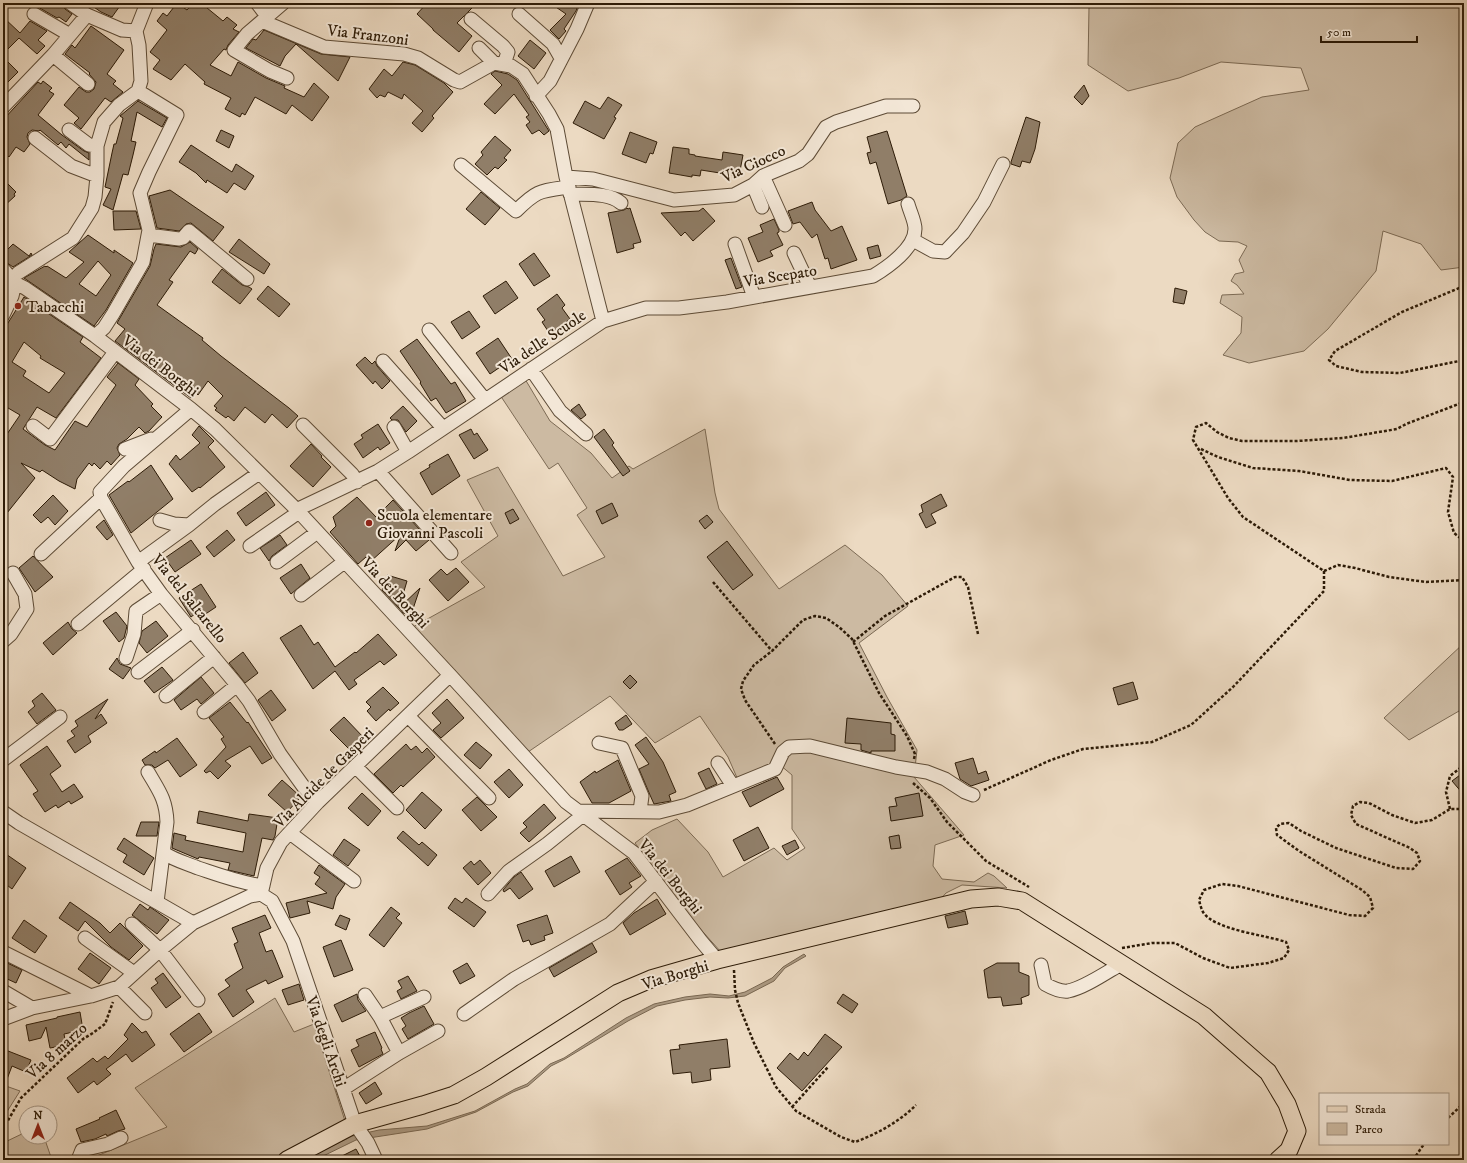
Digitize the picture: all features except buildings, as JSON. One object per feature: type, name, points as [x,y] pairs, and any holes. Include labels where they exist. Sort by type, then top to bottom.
[{"type":"main road","points":[[1028,896],[1102,952],[1204,1016],[1268,1072],[1287,1104],[1297,1130],[1289,1150],[1278,1160]]},
{"type":"main road","name":"Via Borghi","points":[[357,1128],[454,1095],[486,1077],[618,993],[651,979],[725,958],[971,899],[1028,896]]},
{"type":"main road","points":[[287,1160],[357,1128]]},
{"type":"street","points":[[70,3],[87,15],[122,30],[136,31]]},
{"type":"street","points":[[3,315],[12,296],[16,278],[73,238],[92,208],[95,197],[97,176],[97,146],[104,122],[119,105],[138,91],[141,81],[139,45],[136,31],[147,3]]},
{"type":"street","points":[[257,3],[264,18]]},
{"type":"street","points":[[283,3],[247,34],[234,50],[270,71],[287,78]]},
{"type":"street","points":[[479,48],[499,64],[512,66],[523,74],[536,96],[550,81],[577,29],[588,3]]},
{"type":"street","points":[[34,14],[70,35]]},
{"type":"street","points":[[519,14],[553,44],[562,58]]},
{"type":"street","points":[[5,100],[53,55],[87,15]]},
{"type":"street","name":"Via Franzoni","points":[[264,18],[324,47],[404,54],[418,58],[454,80],[460,82],[499,64]]},
{"type":"street","points":[[471,19],[508,52],[499,64]]},
{"type":"street","points":[[53,55],[88,84]]},
{"type":"street","points":[[95,336],[104,328],[114,314],[143,262],[149,230],[140,193],[177,115],[138,91]]},
{"type":"street","name":"Via delle Scuole","points":[[250,546],[297,511],[378,471],[408,452],[603,321],[568,186],[557,129],[549,114],[536,96]]},
{"type":"street","name":"Via Ciocco","points":[[568,186],[593,179],[674,200],[734,195],[758,181],[799,161],[808,154],[826,127],[836,122],[886,106],[913,106]]},
{"type":"street","points":[[69,130],[89,145],[97,146]]},
{"type":"street","points":[[35,138],[71,166],[97,176]]},
{"type":"street","points":[[908,204],[915,228],[913,240],[933,251],[945,252],[963,233],[984,202],[1003,164]]},
{"type":"street","points":[[461,165],[516,212],[530,197],[541,191],[568,186],[616,199],[621,203]]},
{"type":"street","points":[[758,181],[762,207]]},
{"type":"street","points":[[758,181],[785,225]]},
{"type":"street","points":[[148,235],[179,240],[183,238],[188,231],[247,279]]},
{"type":"street","name":"Via Scepato","points":[[603,321],[646,308],[679,308],[727,302],[873,276],[891,265],[913,240]]},
{"type":"street","points":[[735,244],[754,297]]},
{"type":"street","points":[[794,254],[810,287]]},
{"type":"street","name":"Via dei Borghi","points":[[3,269],[16,278],[25,288],[95,336],[215,429],[297,511],[566,802],[634,853],[656,881],[725,958]]},
{"type":"street","points":[[429,330],[485,400]]},
{"type":"street","points":[[33,426],[50,439],[115,352]]},
{"type":"street","points":[[384,361],[443,428]]},
{"type":"street","points":[[531,369],[560,411],[586,434]]},
{"type":"street","points":[[41,554],[101,498],[100,492],[124,466],[191,409]]},
{"type":"street","points":[[303,425],[352,474],[357,482]]},
{"type":"street","points":[[394,427],[408,452]]},
{"type":"street","points":[[125,449],[158,437]]},
{"type":"street","points":[[378,471],[451,553]]},
{"type":"street","points":[[78,624],[141,566],[189,525],[215,504],[259,473]]},
{"type":"street","name":"Via del Saltarello","points":[[101,498],[141,566],[161,594],[238,685],[250,701],[280,754],[303,786],[318,802]]},
{"type":"street","points":[[160,520],[174,524],[189,525]]},
{"type":"street","points":[[277,562],[316,533]]},
{"type":"street","points":[[301,595],[344,562]]},
{"type":"street","points":[[7,637],[27,609],[25,594],[13,573]]},
{"type":"street","points":[[126,658],[134,634],[136,611],[161,594]]},
{"type":"street","points":[[138,672],[193,630]]},
{"type":"street","points":[[166,696],[214,656]]},
{"type":"street","name":"Via Alcide de Gasperi","points":[[262,890],[267,868],[281,842],[318,802],[450,675]]},
{"type":"street","points":[[204,712],[238,685]]},
{"type":"street","points":[[408,716],[489,798]]},
{"type":"street","points":[[3,760],[60,717]]},
{"type":"street","points":[[599,743],[622,748],[642,796],[640,811]]},
{"type":"street","points":[[488,894],[509,871],[547,844],[581,813],[640,811],[659,812],[687,805],[775,769],[782,752],[789,747],[810,746],[896,767],[927,772],[945,779],[964,792],[972,795]]},
{"type":"street","points":[[718,763],[733,786]]},
{"type":"street","points":[[356,767],[397,808]]},
{"type":"street","points":[[148,772],[163,797],[167,809],[164,853],[157,902]]},
{"type":"street","points":[[3,812],[19,823],[193,923]]},
{"type":"street","points":[[290,832],[354,881]]},
{"type":"street","points":[[164,853],[171,858],[246,883],[262,890]]},
{"type":"street","points":[[464,1014],[514,979],[610,924],[656,881]]},
{"type":"street","points":[[3,1019],[32,1008],[91,996],[119,987],[193,923],[262,890]]},
{"type":"street","name":"Via degli Archi","points":[[262,890],[272,901],[293,941],[357,1128]]},
{"type":"street","points":[[132,924],[160,950],[198,1000]]},
{"type":"street","points":[[85,938],[134,973]]},
{"type":"street","points":[[3,952],[91,996]]},
{"type":"street","points":[[1040,965],[1044,984],[1056,990],[1068,991],[1088,983],[1121,964]]},
{"type":"street","points":[[119,987],[145,1013]]},
{"type":"street","points":[[3,991],[32,1008]]},
{"type":"street","points":[[365,995],[380,1017],[399,1053]]},
{"type":"street","points":[[380,1017],[424,997]]},
{"type":"street","points":[[343,1089],[399,1053],[438,1031]]},
{"type":"street","points":[[357,1128],[368,1143],[376,1160]]},
{"type":"street","points":[[78,1160],[82,1150],[108,1144],[121,1138]]},
{"type":"path","points":[[1464,286],[1402,312],[1335,351],[1329,360],[1336,366],[1362,372],[1400,373],[1464,360]]},
{"type":"path","points":[[1324,571],[1243,517],[1228,498],[1200,448],[1193,440],[1196,427],[1206,424],[1229,438],[1242,441],[1297,441],[1344,438],[1397,429],[1406,424],[1464,402]]},
{"type":"path","points":[[1200,448],[1218,457],[1253,468],[1299,472],[1350,480],[1392,481],[1446,468],[1453,477],[1448,512],[1454,533],[1464,541]]},
{"type":"path","points":[[1324,571],[1338,566],[1355,568],[1389,577],[1426,582],[1464,580]]},
{"type":"path","points":[[972,795],[1051,760],[1083,749],[1152,742],[1191,725],[1233,687],[1324,591],[1324,571]]},
{"type":"path","points":[[853,642],[885,616],[955,577],[962,576],[968,587],[978,634]]},
{"type":"path","points":[[713,582],[772,651]]},
{"type":"path","points":[[781,755],[745,700],[741,689],[743,680],[754,665],[772,651],[803,620],[815,616],[826,618],[852,638],[879,694],[907,736],[914,754],[912,769]]},
{"type":"path","points":[[1450,809],[1446,792],[1450,776],[1464,765]]},
{"type":"path","points":[[913,783],[930,798],[947,822],[986,860],[1028,896]]},
{"type":"path","points":[[1102,952],[1152,943],[1175,943],[1203,958],[1230,968],[1268,964],[1284,958],[1289,950],[1286,942],[1275,938],[1241,932],[1212,920],[1203,912],[1199,900],[1204,890],[1222,884],[1238,886],[1349,916],[1365,916],[1373,908],[1370,897],[1362,890],[1298,851],[1277,835],[1276,828],[1280,824],[1289,823],[1301,831],[1336,848],[1396,868],[1414,869],[1420,861],[1418,853],[1356,824],[1351,815],[1353,806],[1360,802],[1369,803],[1392,815],[1415,823],[1432,820],[1450,809],[1464,809]]},
{"type":"path","points":[[725,958],[738,1003],[754,1043],[776,1087],[796,1111],[841,1137],[855,1142],[871,1136],[906,1116],[916,1105]]},
{"type":"path","name":"Via 8 marzo","points":[[3,1129],[21,1098],[83,1039],[105,1024],[119,987]]},
{"type":"path","points":[[792,1107],[828,1067]]},
{"type":"path","points":[[1449,1117],[1464,1103]]},
{"type":"path","points":[[1412,1160],[1423,1145]]},
{"type":"green space","points":[[1091,3],[1464,3],[1464,267],[1441,270],[1421,244],[1383,231],[1376,271],[1328,329],[1304,351],[1249,363],[1223,355],[1241,333],[1242,317],[1220,303],[1222,295],[1244,294],[1237,285],[1231,281],[1235,274],[1244,272],[1239,260],[1247,246],[1238,242],[1219,241],[1205,232],[1177,197],[1170,178],[1178,143],[1195,127],[1262,97],[1309,90],[1301,68],[1221,62],[1179,78],[1128,91],[1088,65],[1089,7]]},
{"type":"green space","points":[[525,379],[550,421],[591,453],[612,478],[629,466],[633,469],[705,429],[719,509],[779,589],[845,545],[882,575],[908,606],[859,643],[917,750],[914,777],[964,835],[935,845],[933,866],[942,879],[974,882],[988,873],[994,876],[1007,888],[962,885],[946,893],[938,902],[721,952],[684,911],[635,843],[652,830],[677,819],[708,852],[723,877],[774,848],[787,860],[805,848],[792,829],[792,775],[774,760],[770,767],[738,780],[728,757],[700,716],[655,743],[610,696],[528,752],[413,627],[485,587],[461,562],[498,536],[467,480],[498,467],[563,576],[605,557],[577,515],[587,508],[558,463],[549,469],[500,395]]},
{"type":"green space","points":[[1464,643],[1464,706],[1459,711],[1409,740],[1384,718]]},
{"type":"green space","points":[[275,998],[294,1032],[314,1024],[345,1121],[273,1160],[87,1160],[167,1127],[135,1088]]},
{"type":"green space","points":[[3,1085],[20,1091],[3,1118]]},
{"type":"green space","points":[[18,1136],[18,1145],[47,1145],[52,1160],[3,1160],[3,1143]]},
{"type":"shaded area","points":[[804,954],[806,956],[785,968],[774,981],[745,996],[728,998],[710,997],[685,1000],[657,1006],[628,1021],[551,1066],[528,1086],[513,1092],[476,1112],[427,1129],[356,1140],[315,1160],[304,1160],[352,1136],[379,1130],[427,1126],[475,1111],[527,1084],[550,1064],[564,1058],[626,1018],[654,1004],[685,997],[710,994],[729,996],[745,992],[772,978],[783,967]]},
{"type":"place","name":"Tabacchi","points":[[18,306]]},
{"type":"place","name":"Scuola elementare Giovanni Pascoli","points":[[369,523]]}]
